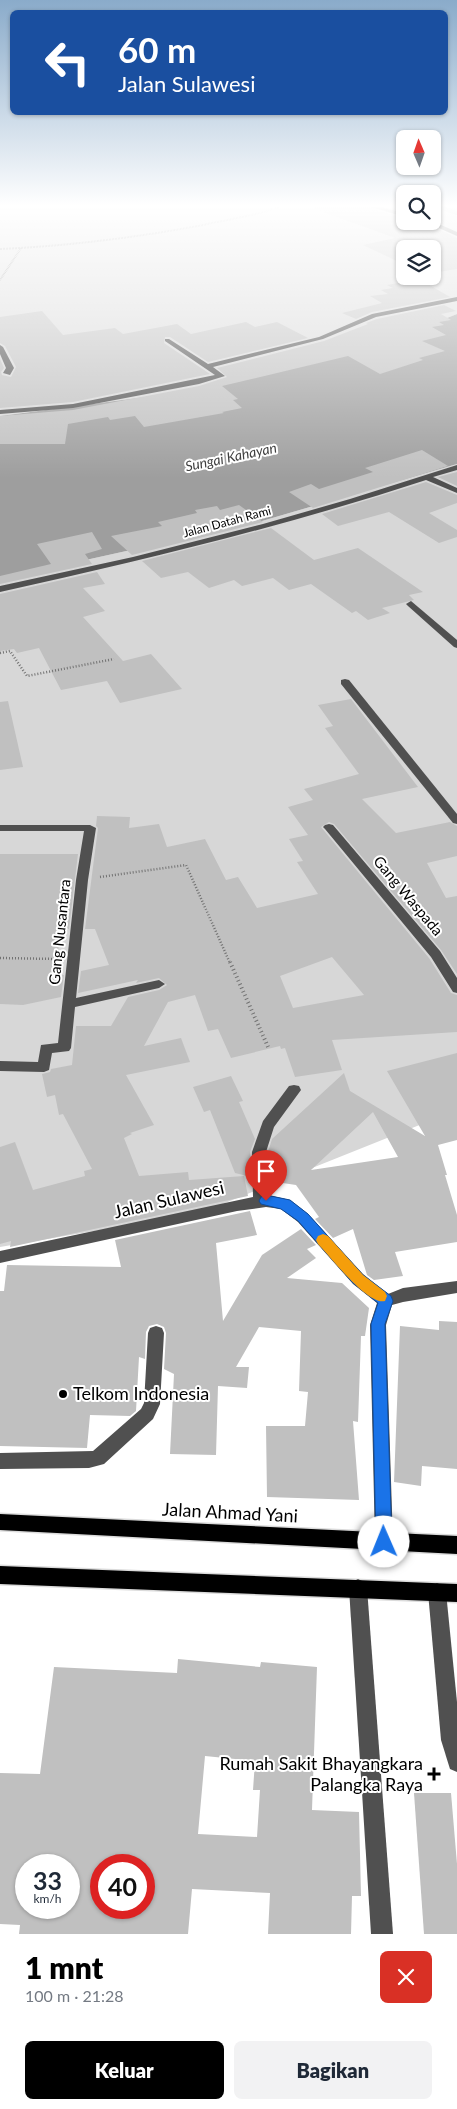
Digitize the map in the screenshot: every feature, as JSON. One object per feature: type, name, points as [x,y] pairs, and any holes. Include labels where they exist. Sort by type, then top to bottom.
[{"type":"main road","name":"Jalan Ahmad Yani","points":[[0,1522],[457,1545]]},
{"type":"main road","points":[[0,1575],[457,1593]]},
{"type":"street","points":[[209,366],[321,338],[374,316],[457,298]]},
{"type":"street","points":[[0,412],[73,406],[199,382],[221,376],[209,366],[167,340]]},
{"type":"street","points":[[0,347],[2,356],[10,368],[7,373]]},
{"type":"street","name":"Jalan Datah Rami","points":[[0,588],[257,528],[353,501],[457,466]]},
{"type":"street","points":[[426,476],[457,491]]},
{"type":"street","points":[[411,604],[457,645]]},
{"type":"street","points":[[345,682],[457,821]]},
{"type":"street","name":"Gang Waspada","points":[[329,827],[436,954],[457,989]]},
{"type":"street","name":"Gang Nusantara","points":[[0,828],[90,828],[82,880],[64,1048],[46,1048],[44,1067],[0,1066]]},
{"type":"street","points":[[69,1004],[159,984]]},
{"type":"street","points":[[260,1202],[259,1152],[268,1126],[294,1090]]},
{"type":"street","name":"Jalan Sulawesi","points":[[0,1257],[238,1205],[266,1201],[285,1204],[303,1218],[358,1279],[386,1301]]},
{"type":"street","points":[[384,1542],[378,1324],[386,1301],[402,1295],[457,1287]]},
{"type":"street","points":[[0,1461],[89,1460],[98,1458],[147,1414],[152,1404],[156,1332]]},
{"type":"street","points":[[358,1588],[382,1934]]},
{"type":"street","points":[[437,1592],[451,1671],[451,1740],[457,1762]]},
{"type":"path","points":[[0,653],[10,651],[27,676],[114,659]]},
{"type":"path","points":[[82,880],[186,866],[269,1049]]},
{"type":"path","points":[[0,958],[74,959]]},
{"type":"shaded area","points":[[0,297],[457,297],[457,314],[371,348],[198,390],[0,416]]},
{"type":"shaded area","points":[[457,464],[457,1110],[200,1213],[0,1247],[0,579],[262,521]]},
{"type":"water","name":"Sungai Kahayan","points":[[457,314],[457,464],[262,521],[0,579],[0,416],[198,390],[371,348]]},
{"type":"building","points":[[372,297],[449,297],[372,312],[356,319],[342,313],[382,303]]},
{"type":"building","points":[[444,305],[456,311],[441,314],[451,320],[439,322],[444,325],[432,327],[446,335],[422,341],[445,351],[419,358],[423,360],[380,374],[348,356],[222,386],[238,399],[233,400],[242,408],[222,412],[224,413],[144,427],[135,416],[110,420],[108,417],[68,424],[65,444],[0,444],[0,416],[73,410],[199,386],[227,377],[217,368],[324,341],[377,319]]},
{"type":"building","points":[[42,311],[63,335],[115,328],[123,334],[177,324],[191,334],[246,322],[255,327],[277,322],[308,338],[208,362],[170,337],[165,337],[164,343],[210,374],[73,402],[0,408],[0,359],[4,368],[1,372],[2,375],[11,377],[16,367],[5,346],[0,343],[0,317]]},
{"type":"building","points":[[422,450],[448,466],[313,508],[289,492],[311,484],[319,489],[373,472],[365,468]]},
{"type":"building","points":[[457,472],[457,486],[438,477]]},
{"type":"building","points":[[426,482],[457,495],[457,503],[429,513],[457,530],[457,537],[439,543],[389,512],[338,526],[322,514]]},
{"type":"building","points":[[239,505],[263,522],[132,555],[111,536],[162,526],[158,522],[197,513],[195,510],[217,506],[220,510]]},
{"type":"building","points":[[271,528],[314,560],[358,548],[423,592],[409,595],[414,600],[382,608],[390,613],[368,620],[356,611],[352,613],[311,584],[289,590],[273,578],[242,586],[234,580],[209,588],[188,572],[161,578],[142,561]]},
{"type":"building","points":[[92,532],[102,549],[85,554],[92,564],[0,584],[0,576],[51,564],[37,544]]},
{"type":"building","points":[[97,572],[105,584],[83,588],[105,611],[83,617],[123,661],[151,654],[182,689],[120,703],[107,681],[61,690],[39,648],[17,653],[14,649],[0,651],[0,594]]},
{"type":"building","points":[[351,699],[418,787],[362,799],[396,833],[450,822],[457,826],[457,856],[427,863],[446,898],[457,896],[457,974],[441,950],[334,824],[329,822],[321,827],[429,958],[451,993],[457,995],[457,1032],[332,1040],[342,1070],[295,1077],[285,1048],[281,1049],[280,1046],[231,1058],[218,1029],[208,1031],[195,995],[168,1002],[144,1046],[181,1038],[190,1062],[126,1075],[154,1125],[130,1133],[132,1134],[124,1138],[139,1176],[188,1172],[189,1180],[244,1176],[248,1196],[10,1247],[11,1241],[0,1244],[0,1147],[15,1142],[33,1190],[85,1176],[84,1171],[92,1169],[63,1114],[59,1115],[55,1095],[47,1097],[42,1074],[50,1072],[51,1069],[72,1065],[76,1026],[111,1026],[128,997],[159,990],[167,985],[159,978],[136,983],[138,980],[78,993],[81,971],[109,965],[95,929],[85,929],[98,828],[96,826],[97,816],[130,817],[129,828],[159,824],[167,847],[205,839],[226,880],[238,877],[257,908],[318,894],[297,862],[303,861],[289,839],[308,835],[288,807],[313,800],[304,789],[359,774],[325,728],[333,726],[318,705]],"holes":[[[332,957],[364,995],[293,1008],[280,976]]]},
{"type":"building","points":[[8,701],[23,767],[0,770],[0,702]]},
{"type":"building","points":[[0,854],[78,854],[69,929],[60,929],[57,966],[60,966],[58,976],[64,975],[61,997],[23,1005],[0,1004]]},
{"type":"building","points":[[457,1053],[457,1140],[438,1145],[457,1215],[457,1242],[395,1252],[403,1276],[374,1280],[367,1275],[353,1229],[333,1238],[315,1219],[319,1217],[296,1185],[269,1181],[268,1152],[272,1139],[344,1073],[350,1091],[425,1136],[387,1071]],"holes":[[[373,1112],[398,1157],[311,1170]]]},
{"type":"building","points":[[231,1076],[243,1101],[239,1102],[255,1139],[250,1152],[251,1177],[235,1173],[210,1110],[204,1112],[193,1087]]},
{"type":"building","points":[[250,1211],[257,1235],[216,1243],[223,1321],[262,1255],[301,1229],[316,1245],[307,1249],[316,1258],[287,1278],[342,1283],[369,1308],[365,1336],[361,1336],[358,1422],[353,1421],[359,1500],[267,1497],[266,1426],[305,1426],[308,1392],[299,1391],[301,1331],[259,1327],[236,1367],[249,1367],[247,1388],[218,1386],[216,1455],[170,1454],[174,1374],[164,1369],[166,1333],[164,1327],[157,1324],[149,1326],[146,1332],[145,1359],[139,1357],[136,1411],[130,1416],[90,1415],[87,1448],[0,1446],[0,1291],[4,1291],[7,1265],[121,1267],[115,1240]]},
{"type":"building","points":[[439,1321],[457,1322],[457,1469],[422,1466],[421,1486],[394,1482],[400,1326],[439,1330]]},
{"type":"building","points":[[178,1659],[260,1667],[261,1662],[317,1667],[312,1810],[359,1812],[361,1896],[352,1896],[351,1934],[268,1934],[270,1893],[192,1889],[188,1934],[19,1934],[20,1925],[0,1924],[0,1773],[40,1774],[54,1667],[177,1673]],"holes":[[[205,1756],[255,1761],[253,1790],[260,1790],[257,1837],[198,1834]]]},
{"type":"building","points":[[414,1793],[451,1793],[457,1864],[457,1934],[424,1934]]},
{"type":"slow traffic","points":[[323,1240],[358,1279],[380,1296]]},
{"type":"place","name":"Telkom Indonesia","points":[[63,1394]]},
{"type":"place","name":"Rumah Sakit Bhayangkara Palangka Raya","points":[[434,1774]]},
{"type":"route","points":[[266,1201],[285,1204],[303,1218],[358,1279],[386,1301],[378,1324],[384,1542]]}]
